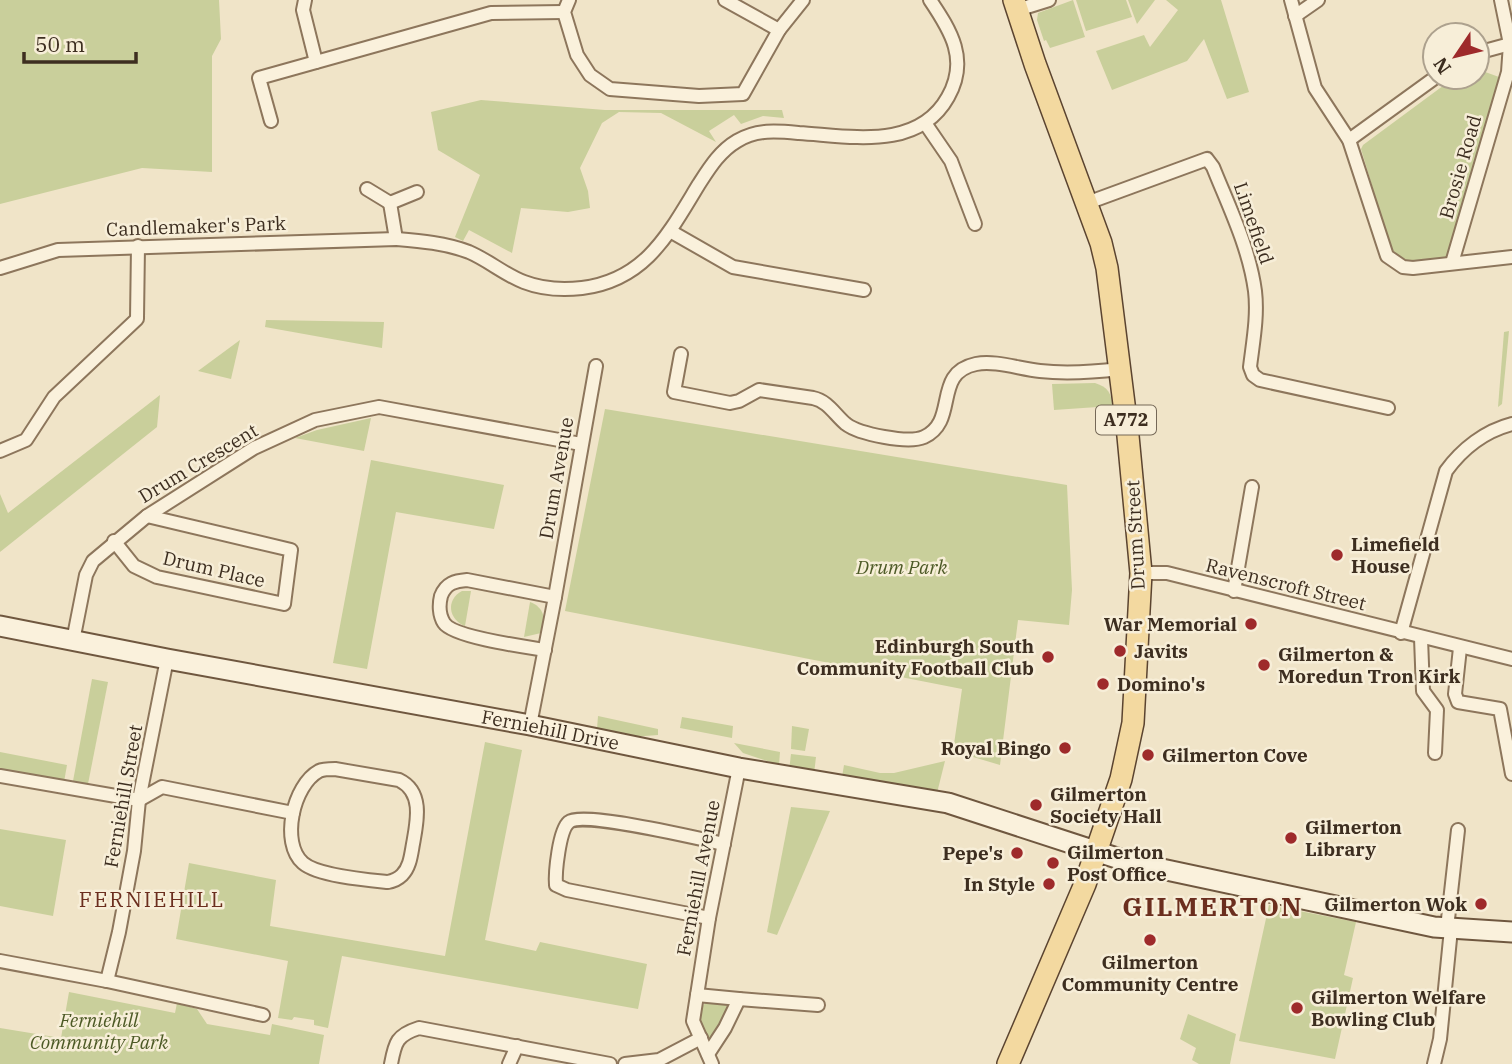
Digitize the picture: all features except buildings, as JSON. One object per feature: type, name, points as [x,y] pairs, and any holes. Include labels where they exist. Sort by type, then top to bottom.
[{"type":"main road","name":"Drum Street","points":[[1008,1064],[1085,884],[1121,779],[1133,723],[1141,573],[1107,268],[1101,243],[1015,5]]},
{"type":"main road","name":"Ferniehill Drive","points":[[0,626],[167,660],[530,725],[739,768],[948,803],[1129,862],[1449,929],[1512,932]]},
{"type":"street","points":[[306,0],[303,10],[316,62]]},
{"type":"street","points":[[725,0],[779,30]]},
{"type":"street","points":[[271,121],[259,78],[491,13],[566,6],[577,55],[590,75],[610,89],[699,96],[743,94],[779,30],[803,0]]},
{"type":"street","name":"Candlemaker's Park","points":[[0,268],[58,250],[396,239],[439,243],[469,252],[524,282],[554,289],[604,284],[627,274],[650,257],[722,152],[752,133],[773,131],[887,137],[908,133],[925,123],[943,106],[952,92],[957,57],[948,27],[930,0]]},
{"type":"street","points":[[1015,5],[1049,0]]},
{"type":"street","points":[[1291,0],[1315,88],[1349,140],[1387,256],[1403,267],[1512,257]]},
{"type":"street","points":[[1295,16],[1318,0]]},
{"type":"street","name":"Brosie Road","points":[[1452,263],[1508,72],[1509,25],[1501,0]]},
{"type":"street","points":[[1491,49],[1510,44]]},
{"type":"street","points":[[1349,140],[1421,88]]},
{"type":"street","points":[[925,123],[951,161],[975,224]]},
{"type":"street","name":"Limefield","points":[[1087,203],[1207,159],[1213,167],[1248,258],[1255,292],[1256,316],[1250,367],[1253,374],[1260,380],[1388,408]]},
{"type":"street","points":[[367,189],[390,203],[396,239]]},
{"type":"street","points":[[390,203],[417,192]]},
{"type":"street","points":[[670,231],[733,267],[864,290]]},
{"type":"street","points":[[0,451],[26,440],[54,397],[137,319],[138,246]]},
{"type":"street","points":[[681,354],[673,398],[730,403],[759,390],[813,398],[820,400],[847,425],[858,430],[909,440],[921,438],[937,427],[943,418],[950,382],[965,367],[978,363],[1058,373],[1120,369]]},
{"type":"street","name":"Drum Avenue","points":[[530,725],[596,366]]},
{"type":"street","name":"Drum Crescent","points":[[74,641],[86,575],[93,561],[114,541],[147,516],[254,448],[315,420],[379,407],[580,444]]},
{"type":"street","points":[[1401,633],[1446,471],[1459,454],[1495,429],[1512,424]]},
{"type":"street","points":[[1234,591],[1252,487]]},
{"type":"street","name":"Drum Place","points":[[114,541],[134,566],[157,577],[284,604],[291,550],[147,516]]},
{"type":"street","name":"Ravenscroft Street","points":[[1141,573],[1167,573],[1512,659]]},
{"type":"street","points":[[545,650],[467,635],[450,629],[444,623],[439,608],[440,599],[444,589],[453,582],[467,580],[555,597]]},
{"type":"street","points":[[1421,638],[1423,691],[1437,710],[1435,753]]},
{"type":"street","points":[[1460,648],[1455,694],[1458,702],[1500,709],[1512,774]]},
{"type":"street","name":"Ferniehill Street","points":[[107,981],[119,932],[134,851],[139,800],[167,660]]},
{"type":"street","points":[[335,768],[399,780],[407,784],[417,807],[409,864],[403,874],[388,882],[316,870],[300,861],[295,850],[292,839],[293,813],[298,795],[308,779],[321,770],[335,768]]},
{"type":"street","name":"Ferniehill Avenue","points":[[710,1059],[693,1021],[709,918],[739,768]]},
{"type":"street","points":[[0,776],[139,800],[162,787],[293,813]]},
{"type":"street","points":[[709,918],[567,890],[556,885],[555,875],[564,829],[569,821],[579,818],[724,844]]},
{"type":"street","points":[[1434,1064],[1440,1040],[1458,830]]},
{"type":"street","points":[[0,961],[263,1015]]},
{"type":"street","points":[[697,995],[818,1005]]},
{"type":"street","name":"Ferniehill Avenue","points":[[710,1059],[738,999]]},
{"type":"street","points":[[391,1064],[397,1040],[406,1032],[419,1028],[610,1064]]},
{"type":"street","points":[[625,1064],[659,1060],[701,1038]]},
{"type":"street","points":[[509,1064],[517,1046]]},
{"type":"green space","points":[[0,0],[219,0],[221,39],[212,56],[212,172],[142,168],[0,204]]},
{"type":"green space","points":[[1073,0],[1085,37],[1050,48],[1046,40],[1044,41],[1037,20],[1038,13]]},
{"type":"green space","points":[[1076,0],[1126,0],[1132,17],[1086,31]]},
{"type":"green space","points":[[1128,0],[1155,0],[1137,24]]},
{"type":"green space","points":[[1166,0],[1221,0],[1249,92],[1227,99],[1204,39],[1187,61],[1112,90],[1096,51],[1144,35],[1150,47],[1178,10]]},
{"type":"green space","points":[[1491,74],[1499,77],[1447,259],[1411,262],[1391,249],[1361,149],[1436,91],[1491,91]]},
{"type":"green space","points":[[481,100],[605,110],[782,110],[784,118],[763,116],[741,124],[734,115],[709,131],[716,142],[661,113],[619,112],[602,123],[580,168],[588,191],[590,208],[568,212],[521,208],[512,253],[469,230],[463,241],[455,237],[480,175],[438,150],[431,112]]},
{"type":"green space","points":[[266,320],[384,322],[382,348],[265,327]]},
{"type":"green space","points":[[1509,331],[1502,404],[1498,407],[1504,332]]},
{"type":"green space","points":[[240,340],[231,379],[198,371]]},
{"type":"green space","points":[[1095,383],[1108,392],[1112,406],[1054,410],[1052,384]]},
{"type":"green space","points":[[160,395],[157,427],[0,552],[0,494],[8,513]]},
{"type":"green space","name":"Drum Park","points":[[605,409],[1067,485],[1072,590],[1069,625],[1018,620],[1000,765],[953,751],[962,689],[565,611]]},
{"type":"green space","points":[[371,418],[364,451],[295,438],[317,430]]},
{"type":"green space","points":[[371,460],[504,485],[494,529],[396,512],[367,669],[333,663]]},
{"type":"green space","points":[[462,591],[471,591],[465,626],[455,619],[451,610],[453,599]]},
{"type":"green space","points":[[530,602],[543,614],[544,623],[541,633],[524,637]]},
{"type":"green space","points":[[92,679],[108,682],[88,784],[73,781]]},
{"type":"green space","points":[[598,716],[658,729],[658,735],[632,737],[597,729]]},
{"type":"green space","points":[[682,717],[733,726],[732,738],[680,728]]},
{"type":"green space","points":[[792,726],[809,729],[805,751],[791,749]]},
{"type":"green space","points":[[485,742],[522,750],[485,940],[536,951],[540,942],[647,964],[638,1009],[342,956],[328,1028],[314,1025],[314,1020],[278,1018],[288,961],[176,939],[189,863],[276,880],[270,926],[445,956]]},
{"type":"green space","points":[[734,743],[780,752],[779,765],[743,753]]},
{"type":"green space","points":[[0,752],[67,765],[64,782],[0,770]]},
{"type":"green space","points":[[791,754],[816,757],[814,774],[789,771]]},
{"type":"green space","points":[[945,761],[937,793],[842,777],[844,765],[880,773],[894,773]]},
{"type":"green space","points":[[791,807],[830,811],[777,935],[767,932]]},
{"type":"green space","points":[[0,829],[66,840],[53,916],[0,906]]},
{"type":"green space","points":[[1269,905],[1356,922],[1344,975],[1353,978],[1335,1059],[1239,1041]]},
{"type":"green space","name":"Ferniehill Community Park","points":[[69,992],[175,1013],[177,1003],[197,1009],[207,1024],[270,1035],[272,1024],[324,1035],[319,1064],[0,1064],[0,1028],[61,1038]]},
{"type":"green space","points":[[709,999],[723,999],[728,1005],[713,1039],[704,1039],[696,1024],[701,1008]]},
{"type":"green space","points":[[1188,1014],[1236,1034],[1230,1064],[1199,1064],[1192,1060],[1196,1048],[1180,1039]]},
{"type":"place","name":"Limefield House","points":[[1337,555]]},
{"type":"place","name":"War Memorial","points":[[1251,624]]},
{"type":"place","name":"Javits","points":[[1120,651]]},
{"type":"place","name":"Edinburgh South Community Football Club","points":[[1048,657]]},
{"type":"place","name":"Gilmerton & Moredun Tron Kirk","points":[[1264,665]]},
{"type":"place","name":"Domino's","points":[[1103,684]]},
{"type":"place","name":"Royal Bingo","points":[[1065,748]]},
{"type":"place","name":"Gilmerton Cove","points":[[1148,755]]},
{"type":"place","name":"Gilmerton Society Hall","points":[[1036,805]]},
{"type":"place","name":"Gilmerton Library","points":[[1291,838]]},
{"type":"place","name":"Pepe's","points":[[1017,853]]},
{"type":"place","name":"Gilmerton Post Office","points":[[1053,863]]},
{"type":"place","name":"In Style","points":[[1049,884]]},
{"type":"place","name":"Gilmerton Wok","points":[[1481,904]]},
{"type":"place","name":"Gilmerton Community Centre","points":[[1150,940]]},
{"type":"place","name":"Gilmerton Welfare Bowling Club","points":[[1297,1008]]},
{"type":"district","name":"FERNIEHILL","points":[[152,900]]},
{"type":"district","name":"GILMERTON","points":[[1213,907]]}]
